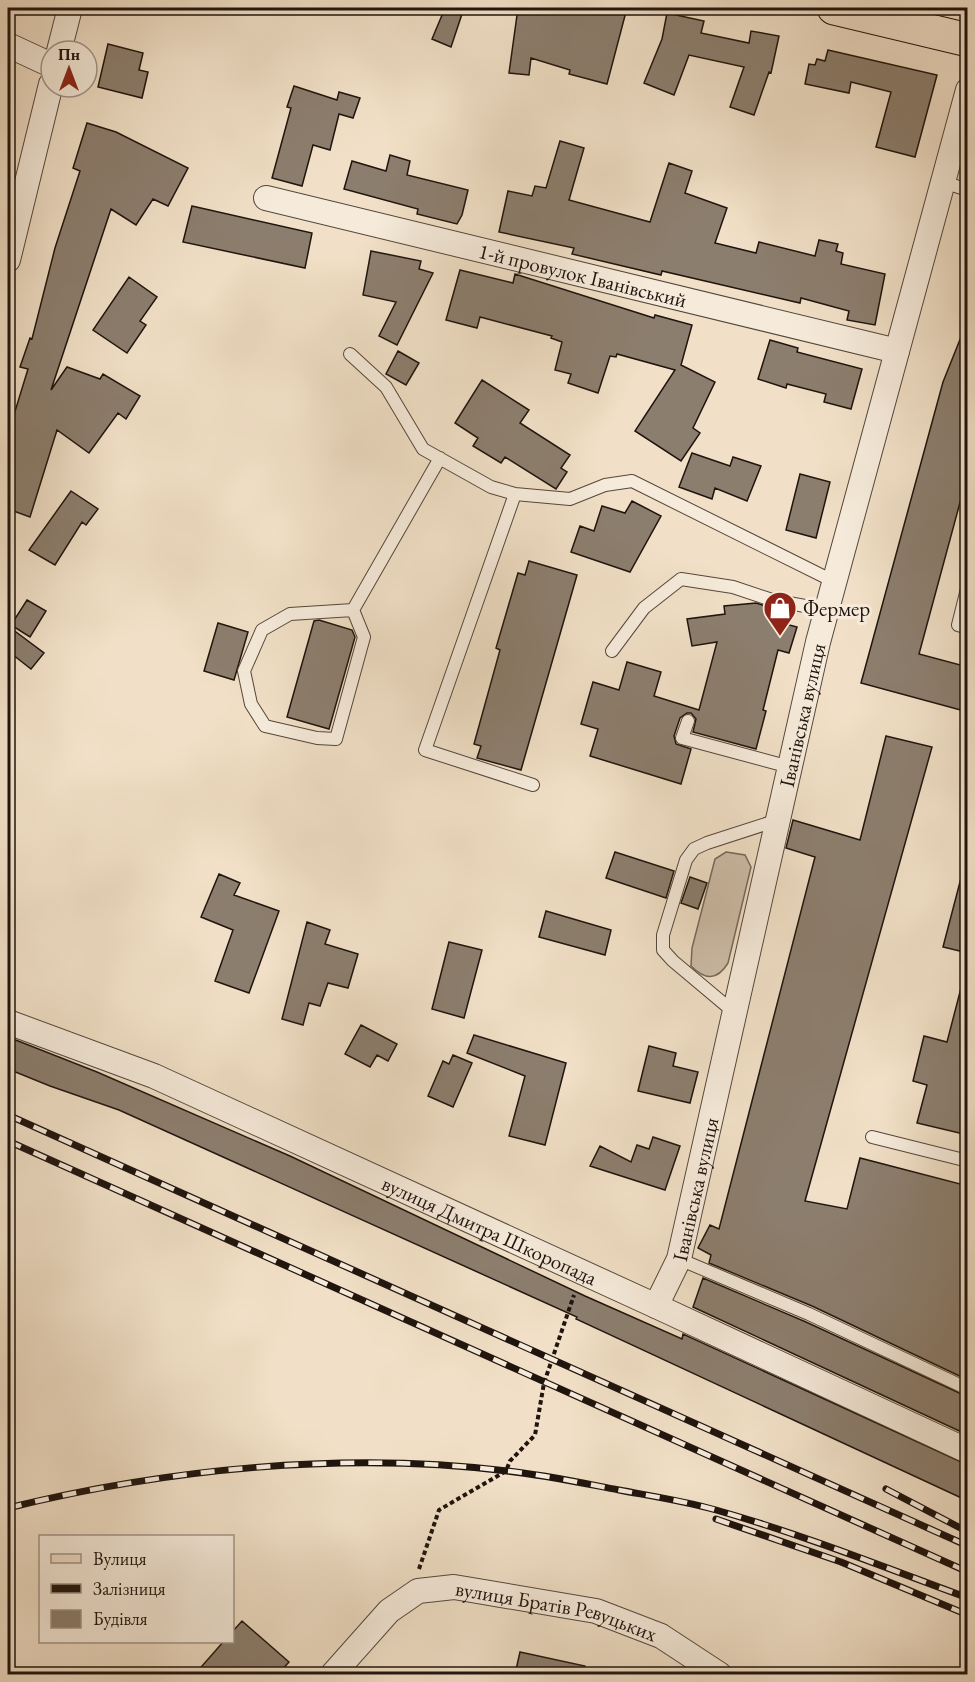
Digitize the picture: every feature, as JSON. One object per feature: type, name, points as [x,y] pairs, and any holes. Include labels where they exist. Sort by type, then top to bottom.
[{"type":"main road","points":[[834,8],[968,40]]},
{"type":"street","points":[[62,39],[70,8]]},
{"type":"street","points":[[8,45],[39,59]]},
{"type":"street","name":"Іванівська вулиця","points":[[656,1306],[679,1259],[827,610],[968,90]]},
{"type":"street","points":[[8,260],[47,99]]},
{"type":"street","name":"1-й провулок Іванівський","points":[[266,198],[897,351]]},
{"type":"street","name":"вулиця Дмитра Шкоропада","points":[[8,1022],[154,1076],[968,1451]]},
{"type":"street","name":"вулиця Братів Ревуцьких","points":[[333,1674],[389,1611],[418,1591],[454,1587],[596,1611],[661,1636],[719,1674]]},
{"type":"lane","points":[[943,182],[968,190]]},
{"type":"lane","points":[[350,354],[386,387],[423,448],[491,487],[515,494],[570,500],[605,485],[632,481],[835,582]]},
{"type":"lane","points":[[353,610],[440,458]]},
{"type":"lane","points":[[515,494],[425,750],[533,785]]},
{"type":"lane","points":[[612,651],[644,608],[681,579],[733,587],[772,600],[827,610]]},
{"type":"lane","points":[[968,585],[958,626],[968,628]]},
{"type":"lane","points":[[353,610],[364,637],[336,739],[317,738],[265,726],[251,704],[244,671],[262,630],[290,614],[353,610]]},
{"type":"lane","points":[[688,721],[682,738],[790,767]]},
{"type":"lane","points":[[735,1013],[673,961],[663,950],[663,936],[686,860],[694,849],[778,820]]},
{"type":"lane","points":[[872,1137],[968,1161]]},
{"type":"lane","points":[[679,1259],[809,1314],[968,1389]]},
{"type":"path","points":[[418,1591],[419,1567],[440,1510],[506,1470],[510,1461],[535,1435],[547,1371],[583,1272]]},
{"type":"shaded area","points":[[726,852],[745,855],[751,867],[728,963],[715,976],[706,976],[691,966],[692,948],[715,859]]},
{"type":"building","points":[[445,8],[464,8],[451,47],[432,39]]},
{"type":"building","points":[[518,8],[627,8],[607,84],[569,74],[570,70],[531,58],[529,75],[509,73]]},
{"type":"building","points":[[667,13],[704,21],[701,33],[749,43],[751,31],[779,36],[771,73],[769,72],[754,115],[730,107],[744,67],[689,55],[674,95],[644,83],[662,39]]},
{"type":"building","points":[[108,44],[143,53],[139,70],[148,72],[142,98],[99,87]]},
{"type":"building","points":[[828,50],[937,75],[915,157],[876,147],[891,92],[851,82],[849,93],[805,84],[809,64],[815,65],[817,59],[825,61]]},
{"type":"building","points":[[294,86],[337,100],[339,92],[360,98],[353,118],[339,114],[330,150],[313,145],[302,186],[272,178],[291,108],[287,107]]},
{"type":"building","points":[[87,123],[116,132],[188,168],[168,206],[153,199],[136,225],[111,209],[51,390],[67,367],[100,379],[103,374],[140,396],[126,419],[118,413],[89,453],[57,430],[30,517],[8,509],[8,434],[28,369],[20,367],[30,338],[32,339],[55,248],[80,171],[73,168]]},
{"type":"building","points":[[560,141],[584,148],[569,200],[650,222],[669,163],[692,171],[685,193],[727,208],[715,243],[756,253],[759,242],[815,256],[819,240],[838,244],[836,251],[843,253],[841,264],[885,274],[875,325],[847,320],[849,311],[801,298],[800,303],[662,271],[661,275],[572,254],[574,248],[499,232],[508,191],[532,196],[535,186],[546,188]]},
{"type":"building","points":[[390,155],[410,161],[407,175],[468,190],[462,215],[457,224],[417,214],[418,209],[344,189],[352,161],[386,171]]},
{"type":"building","points":[[192,206],[312,233],[305,268],[183,242]]},
{"type":"building","points":[[371,251],[421,261],[419,269],[433,273],[397,345],[379,336],[396,302],[363,295]]},
{"type":"building","points":[[460,270],[513,283],[515,274],[654,318],[655,315],[692,325],[681,365],[715,382],[693,428],[700,433],[681,461],[635,431],[675,370],[617,354],[616,357],[610,356],[598,393],[568,383],[571,374],[555,370],[562,342],[551,338],[552,336],[480,317],[477,328],[446,320]]},
{"type":"building","points":[[129,277],[157,297],[140,321],[146,325],[127,353],[93,330]]},
{"type":"building","points":[[967,322],[968,473],[919,654],[968,667],[968,712],[861,683],[943,382]]},
{"type":"building","points":[[770,340],[798,348],[797,352],[862,369],[851,409],[824,402],[826,394],[787,384],[786,388],[758,379]]},
{"type":"building","points":[[398,351],[419,363],[406,385],[386,374]]},
{"type":"building","points":[[482,380],[529,410],[520,423],[570,455],[561,468],[567,472],[556,489],[505,457],[501,463],[473,446],[478,438],[455,423]]},
{"type":"building","points":[[692,453],[730,466],[733,457],[761,466],[747,501],[715,488],[712,499],[679,487]]},
{"type":"building","points":[[800,474],[830,482],[816,538],[786,530]]},
{"type":"building","points":[[71,491],[98,509],[86,525],[82,522],[55,565],[29,550]]},
{"type":"building","points":[[632,501],[661,516],[630,572],[571,552],[580,526],[594,531],[602,506],[625,513]]},
{"type":"building","points":[[529,561],[577,575],[521,770],[477,758],[481,746],[474,744],[500,650],[496,648],[518,573],[525,575]]},
{"type":"building","points":[[27,600],[46,611],[30,637],[11,625]]},
{"type":"building","points":[[756,603],[775,609],[770,620],[797,627],[789,653],[778,650],[756,749],[693,732],[696,719],[691,713],[687,713],[680,718],[674,736],[676,744],[691,749],[681,784],[590,756],[598,729],[581,724],[593,682],[619,690],[627,662],[661,672],[654,696],[699,710],[717,642],[692,646],[687,619],[725,614],[724,606]]},
{"type":"building","points":[[319,620],[352,630],[355,637],[329,729],[287,717],[314,621]]},
{"type":"building","points":[[218,623],[248,632],[234,680],[204,671]]},
{"type":"building","points":[[8,626],[44,653],[31,669],[8,651]]},
{"type":"building","points":[[886,736],[932,747],[805,1201],[847,1209],[860,1158],[968,1186],[968,1380],[812,1306],[709,1263],[711,1255],[698,1248],[710,1225],[719,1229],[815,857],[786,848],[793,820],[860,840]]},
{"type":"building","points":[[615,852],[674,871],[666,898],[606,878]]},
{"type":"building","points":[[219,874],[240,883],[234,895],[279,911],[249,993],[215,981],[233,930],[201,917]]},
{"type":"building","points":[[690,877],[707,883],[698,909],[681,903]]},
{"type":"building","points":[[961,878],[968,879],[968,953],[943,947]]},
{"type":"building","points":[[546,911],[611,930],[605,955],[539,937]]},
{"type":"building","points":[[307,922],[330,930],[325,944],[358,954],[348,988],[328,983],[320,1006],[309,1003],[303,1025],[282,1019]]},
{"type":"building","points":[[449,942],[482,950],[464,1018],[432,1009]]},
{"type":"building","points":[[961,988],[968,989],[968,1135],[917,1123],[927,1085],[913,1081],[924,1036],[947,1042]]},
{"type":"building","points":[[361,1025],[397,1044],[388,1061],[377,1055],[370,1067],[345,1054]]},
{"type":"building","points":[[474,1035],[566,1063],[545,1145],[509,1136],[525,1076],[467,1053]]},
{"type":"building","points":[[8,1037],[97,1072],[290,1156],[585,1296],[682,1339],[683,1334],[968,1465],[968,1501],[576,1319],[577,1317],[119,1110],[8,1069]]},
{"type":"building","points":[[649,1046],[676,1053],[673,1066],[698,1072],[690,1103],[638,1091]]},
{"type":"building","points":[[453,1055],[472,1063],[453,1107],[428,1096],[443,1061],[449,1064]]},
{"type":"building","points":[[653,1137],[680,1146],[665,1190],[590,1166],[600,1146],[631,1162],[637,1145],[649,1149]]},
{"type":"building","points":[[703,1278],[806,1322],[968,1397],[968,1435],[693,1307]]},
{"type":"building","points":[[242,1621],[289,1662],[278,1674],[195,1674],[222,1643],[234,1643],[234,1630]]},
{"type":"building","points":[[520,1652],[585,1666],[584,1674],[515,1674]]},
{"type":"railway","points":[[8,1115],[968,1546]]},
{"type":"railway","points":[[8,1141],[968,1572]]},
{"type":"railway","points":[[8,1508],[129,1483],[256,1467],[383,1463],[445,1465],[535,1475],[680,1501],[716,1510],[811,1540],[968,1598]]},
{"type":"railway","points":[[886,1489],[968,1532]]},
{"type":"railway","points":[[716,1519],[841,1562],[968,1615]]},
{"type":"place","name":"Фермер","points":[[780,637]]}]
